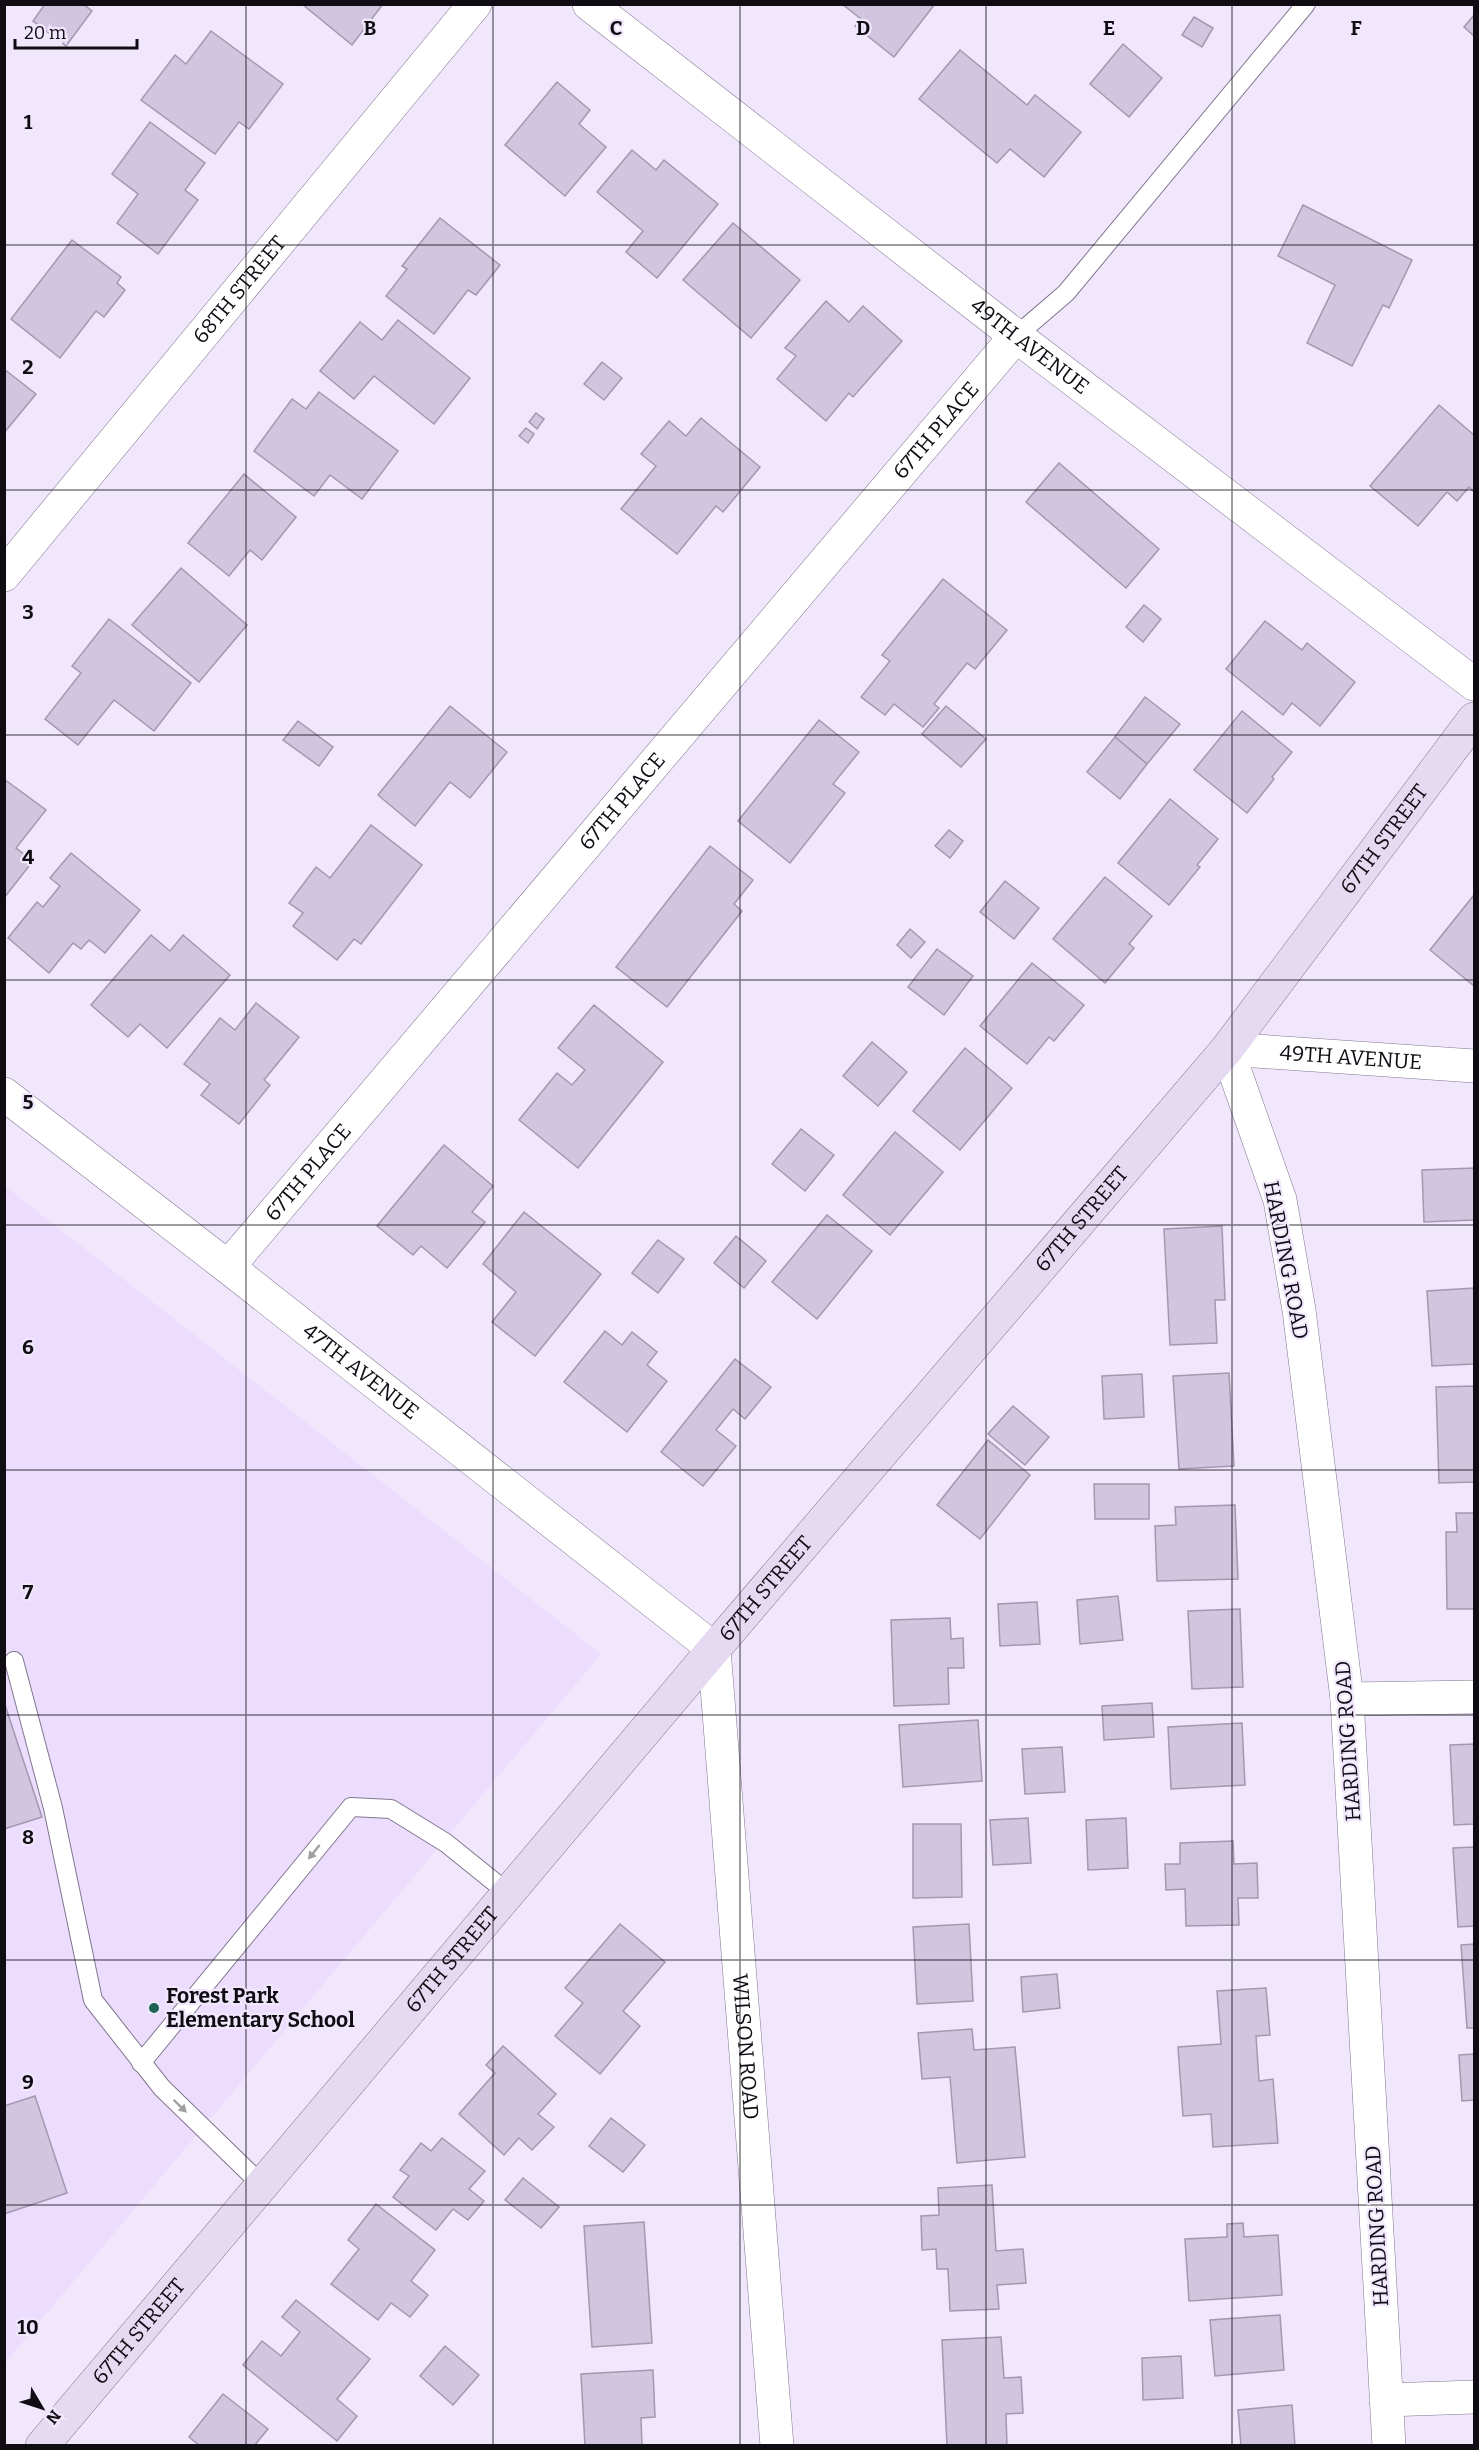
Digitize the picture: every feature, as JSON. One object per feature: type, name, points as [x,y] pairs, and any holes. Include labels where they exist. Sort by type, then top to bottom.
[{"type":"street","name":"68TH STREET","points":[[4,575],[475,4]]},
{"type":"street","name":"49TH AVENUE","points":[[589,4],[1016,336],[1474,684]]},
{"type":"street","name":"67TH PLACE","points":[[228,1267],[1016,336]]},
{"type":"street","name":"67TH STREET","points":[[42,2445],[714,1649],[1227,1049],[1474,719]]},
{"type":"street","name":"49TH AVENUE","points":[[1227,1049],[1474,1066]]},
{"type":"street","name":"HARDING ROAD","points":[[1227,1049],[1280,1200],[1299,1310],[1347,1699],[1389,2445]]},
{"type":"street","name":"47TH AVENUE","points":[[4,1094],[714,1649]]},
{"type":"street","name":"WILSON ROAD","points":[[714,1649],[777,2445]]},
{"type":"street","points":[[1347,1699],[1474,1697]]},
{"type":"street","points":[[1386,2400],[1474,2397]]},
{"type":"lane","points":[[1016,336],[1066,292],[1306,4]]},
{"type":"lane","points":[[14,1661],[53,1808],[93,2000],[162,2088],[262,2185]]},
{"type":"lane","points":[[141,2063],[351,1807],[391,1809],[446,1843],[508,1893]]},
{"type":"shaded area","name":"Forest Park Elementary School","points":[[5,1186],[601,1654],[5,2363]]},
{"type":"building","points":[[45,4],[83,4],[92,11],[66,46],[33,21]]},
{"type":"building","points":[[302,4],[383,4],[352,45]]},
{"type":"building","points":[[842,4],[935,4],[894,57],[855,26],[861,19]]},
{"type":"building","points":[[1474,15],[1474,36],[1464,27]]},
{"type":"building","points":[[1194,17],[1213,28],[1202,47],[1182,35]]},
{"type":"building","points":[[211,31],[283,84],[249,129],[239,122],[215,154],[141,100],[175,55],[186,64]]},
{"type":"building","points":[[1123,44],[1162,78],[1129,117],[1090,84]]},
{"type":"building","points":[[960,50],[1027,105],[1035,95],[1081,132],[1044,177],[1010,149],[997,163],[919,99]]},
{"type":"building","points":[[557,82],[590,110],[579,124],[606,147],[565,196],[505,145]]},
{"type":"building","points":[[150,122],[205,163],[185,190],[198,200],[158,254],[117,223],[138,194],[112,174]]},
{"type":"building","points":[[632,150],[656,170],[664,160],[718,204],[657,278],[626,252],[643,231],[597,192]]},
{"type":"building","points":[[1303,205],[1412,260],[1389,308],[1383,305],[1352,366],[1307,343],[1335,285],[1278,256]]},
{"type":"building","points":[[440,218],[500,265],[476,295],[468,290],[434,334],[386,296],[407,269],[402,266]]},
{"type":"building","points":[[733,223],[800,280],[751,338],[683,280]]},
{"type":"building","points":[[72,240],[121,277],[117,283],[125,290],[104,317],[96,311],[60,358],[11,319]]},
{"type":"building","points":[[826,301],[849,322],[863,306],[902,341],[853,397],[849,393],[826,421],[777,379],[796,356],[785,348]]},
{"type":"building","points":[[398,320],[470,378],[434,424],[374,376],[354,399],[320,371],[360,322],[382,340]]},
{"type":"building","points":[[602,362],[622,378],[604,400],[584,384]]},
{"type":"building","points":[[4,369],[36,394],[4,433]]},
{"type":"building","points":[[319,392],[398,451],[362,499],[330,475],[314,496],[254,451],[292,399],[306,409]]},
{"type":"building","points":[[1439,405],[1474,435],[1474,492],[1469,487],[1457,501],[1447,492],[1418,526],[1370,486]]},
{"type":"building","points":[[536,413],[544,419],[537,429],[529,422]]},
{"type":"building","points":[[701,418],[760,467],[723,512],[716,506],[677,554],[621,509],[656,466],[641,454],[669,421],[686,436]]},
{"type":"building","points":[[526,428],[534,434],[528,443],[519,436]]},
{"type":"building","points":[[1059,463],[1159,549],[1126,588],[1026,502]]},
{"type":"building","points":[[244,474],[296,517],[262,560],[250,550],[229,576],[188,543]]},
{"type":"building","points":[[181,568],[247,625],[199,682],[132,625]]},
{"type":"building","points":[[943,579],[1007,630],[975,669],[967,663],[934,704],[939,708],[923,727],[894,704],[885,715],[861,697],[890,661],[882,655]]},
{"type":"building","points":[[1144,605],[1161,619],[1143,642],[1126,627]]},
{"type":"building","points":[[109,619],[191,683],[154,731],[114,700],[78,745],[45,719],[81,673],[72,666]]},
{"type":"building","points":[[1265,621],[1302,650],[1307,643],[1355,682],[1320,726],[1292,703],[1283,715],[1226,669]]},
{"type":"building","points":[[1145,697],[1180,724],[1147,764],[1115,737]]},
{"type":"building","points":[[450,706],[507,752],[470,798],[450,782],[415,826],[378,795]]},
{"type":"building","points":[[946,706],[986,739],[961,767],[922,734]]},
{"type":"building","points":[[1242,711],[1292,752],[1247,813],[1194,770]]},
{"type":"building","points":[[819,720],[859,752],[833,784],[845,793],[790,863],[738,821]]},
{"type":"building","points":[[298,721],[333,747],[319,766],[283,740]]},
{"type":"building","points":[[1115,737],[1147,764],[1120,799],[1087,772]]},
{"type":"building","points":[[4,779],[46,810],[16,848],[33,861],[4,898]]},
{"type":"building","points":[[1170,799],[1218,839],[1197,865],[1200,867],[1169,905],[1118,863]]},
{"type":"building","points":[[371,825],[422,865],[361,944],[354,939],[337,960],[293,926],[303,913],[289,903],[316,867],[330,878]]},
{"type":"building","points":[[949,830],[963,841],[950,858],[935,846]]},
{"type":"building","points":[[710,846],[753,880],[734,904],[742,911],[667,1007],[616,967]]},
{"type":"building","points":[[71,853],[140,910],[105,953],[89,940],[81,949],[73,943],[49,973],[8,938],[37,902],[43,907],[60,886],[50,878]]},
{"type":"building","points":[[1105,877],[1152,916],[1129,944],[1134,948],[1105,983],[1053,939]]},
{"type":"building","points":[[1005,881],[1039,908],[1014,939],[980,912]]},
{"type":"building","points":[[1474,895],[1474,986],[1430,950]]},
{"type":"building","points":[[910,929],[925,942],[911,958],[897,945]]},
{"type":"building","points":[[151,935],[170,951],[183,935],[230,975],[167,1048],[140,1024],[128,1037],[91,1005]]},
{"type":"building","points":[[937,949],[973,976],[944,1015],[908,987]]},
{"type":"building","points":[[1032,963],[1084,1005],[1054,1041],[1049,1037],[1027,1064],[980,1026]]},
{"type":"building","points":[[256,1003],[299,1037],[264,1080],[270,1085],[239,1124],[201,1095],[210,1084],[184,1064],[220,1018],[235,1030]]},
{"type":"building","points":[[594,1005],[663,1062],[578,1168],[519,1120],[557,1073],[572,1085],[585,1070],[558,1048]]},
{"type":"building","points":[[872,1042],[907,1072],[878,1106],[843,1076]]},
{"type":"building","points":[[965,1048],[1012,1088],[960,1150],[913,1111]]},
{"type":"building","points":[[801,1129],[834,1155],[805,1191],[772,1164]]},
{"type":"building","points":[[895,1132],[943,1172],[890,1235],[843,1195]]},
{"type":"building","points":[[444,1145],[493,1186],[472,1212],[485,1222],[447,1268],[421,1246],[413,1255],[377,1226]]},
{"type":"building","points":[[1474,1168],[1474,1220],[1424,1222],[1422,1170]]},
{"type":"building","points":[[524,1212],[601,1274],[535,1356],[492,1322],[516,1292],[483,1264]]},
{"type":"building","points":[[827,1215],[872,1251],[817,1319],[772,1282]]},
{"type":"building","points":[[1222,1226],[1225,1300],[1215,1300],[1217,1343],[1170,1345],[1164,1229]]},
{"type":"building","points":[[736,1236],[766,1261],[744,1288],[714,1263]]},
{"type":"building","points":[[658,1240],[684,1259],[658,1293],[632,1273]]},
{"type":"building","points":[[1474,1288],[1474,1364],[1432,1366],[1427,1291]]},
{"type":"building","points":[[605,1331],[622,1345],[632,1332],[657,1352],[647,1365],[667,1381],[627,1432],[564,1382]]},
{"type":"building","points":[[735,1359],[771,1387],[745,1419],[733,1409],[716,1430],[736,1446],[703,1486],[661,1452]]},
{"type":"building","points":[[1229,1373],[1234,1466],[1179,1469],[1173,1376]]},
{"type":"building","points":[[1142,1374],[1144,1417],[1104,1419],[1102,1376]]},
{"type":"building","points":[[1474,1386],[1474,1482],[1439,1483],[1436,1387]]},
{"type":"building","points":[[1013,1406],[1049,1437],[1025,1465],[988,1434]]},
{"type":"building","points":[[988,1440],[1030,1475],[980,1539],[937,1505]]},
{"type":"building","points":[[1094,1484],[1149,1484],[1149,1519],[1095,1519]]},
{"type":"building","points":[[1235,1505],[1238,1579],[1157,1581],[1155,1526],[1176,1525],[1175,1507]]},
{"type":"building","points":[[1456,1513],[1474,1513],[1474,1609],[1447,1609],[1446,1532],[1457,1532]]},
{"type":"building","points":[[1118,1596],[1123,1640],[1080,1644],[1077,1600]]},
{"type":"building","points":[[1037,1602],[1040,1644],[1000,1646],[998,1604]]},
{"type":"building","points":[[1240,1609],[1243,1687],[1192,1689],[1188,1611]]},
{"type":"building","points":[[950,1618],[951,1639],[963,1638],[964,1668],[948,1668],[949,1704],[894,1706],[891,1620]]},
{"type":"building","points":[[4,1702],[42,1817],[4,1829]]},
{"type":"building","points":[[1152,1703],[1154,1737],[1104,1740],[1102,1706]]},
{"type":"building","points":[[978,1720],[982,1781],[903,1787],[899,1725]]},
{"type":"building","points":[[1242,1723],[1245,1785],[1171,1789],[1168,1727]]},
{"type":"building","points":[[1474,1744],[1474,1824],[1454,1825],[1450,1745]]},
{"type":"building","points":[[1062,1747],[1065,1792],[1025,1794],[1022,1749]]},
{"type":"building","points":[[1028,1818],[1031,1863],[993,1865],[990,1820]]},
{"type":"building","points":[[1126,1818],[1128,1868],[1088,1870],[1086,1820]]},
{"type":"building","points":[[913,1824],[961,1824],[962,1897],[913,1898]]},
{"type":"building","points":[[1233,1841],[1234,1864],[1257,1863],[1258,1898],[1238,1898],[1239,1925],[1186,1926],[1185,1889],[1166,1890],[1165,1864],[1180,1864],[1180,1843]]},
{"type":"building","points":[[1474,1847],[1474,1926],[1458,1927],[1453,1848]]},
{"type":"building","points":[[620,1924],[665,1962],[623,2011],[640,2026],[600,2074],[555,2036],[583,2003],[565,1988]]},
{"type":"building","points":[[969,1924],[973,2001],[917,2004],[913,1927]]},
{"type":"building","points":[[1474,1944],[1474,2028],[1467,2028],[1461,1945]]},
{"type":"building","points":[[1057,1974],[1060,2008],[1023,2012],[1021,1977]]},
{"type":"building","points":[[1266,1988],[1270,2035],[1256,2036],[1259,2081],[1273,2079],[1278,2143],[1213,2147],[1211,2114],[1183,2116],[1178,2047],[1221,2044],[1217,1991]]},
{"type":"building","points":[[972,2029],[974,2050],[1015,2047],[1025,2157],[957,2163],[950,2077],[922,2079],[918,2033]]},
{"type":"building","points":[[503,2046],[556,2094],[538,2114],[554,2127],[532,2150],[519,2138],[504,2155],[459,2114],[495,2073],[486,2065]]},
{"type":"building","points":[[1474,2054],[1474,2100],[1462,2101],[1459,2055]]},
{"type":"building","points":[[35,2096],[67,2193],[4,2214],[4,2106]]},
{"type":"building","points":[[611,2118],[645,2145],[623,2172],[589,2146]]},
{"type":"building","points":[[442,2138],[485,2171],[469,2189],[484,2201],[468,2220],[453,2209],[436,2230],[393,2197],[409,2176],[400,2170],[421,2143],[431,2151]]},
{"type":"building","points":[[523,2178],[559,2207],[541,2228],[505,2200]]},
{"type":"building","points":[[992,2185],[996,2251],[1023,2249],[1026,2283],[997,2285],[999,2309],[950,2311],[948,2269],[937,2269],[936,2249],[922,2250],[921,2216],[939,2215],[938,2188]]},
{"type":"building","points":[[376,2204],[435,2250],[411,2281],[428,2295],[410,2317],[391,2303],[378,2320],[331,2284],[359,2249],[348,2240]]},
{"type":"building","points":[[644,2222],[652,2343],[592,2347],[584,2226]]},
{"type":"building","points":[[1243,2223],[1244,2237],[1278,2235],[1282,2295],[1189,2301],[1185,2239],[1227,2237],[1227,2224]]},
{"type":"building","points":[[296,2300],[370,2359],[337,2399],[357,2416],[337,2441],[243,2365],[262,2341],[281,2356],[300,2332],[282,2317]]},
{"type":"building","points":[[1280,2315],[1284,2370],[1215,2376],[1210,2320]]},
{"type":"building","points":[[1001,2337],[1004,2378],[1021,2377],[1023,2413],[1006,2414],[1007,2446],[947,2446],[942,2340]]},
{"type":"building","points":[[445,2346],[479,2375],[453,2405],[420,2376]]},
{"type":"building","points":[[1181,2356],[1183,2398],[1143,2400],[1142,2358]]},
{"type":"building","points":[[653,2370],[655,2417],[641,2418],[642,2446],[585,2446],[581,2374]]},
{"type":"building","points":[[223,2394],[268,2429],[254,2446],[200,2446],[189,2437]]},
{"type":"building","points":[[1292,2405],[1295,2446],[1241,2446],[1238,2410]]},
{"type":"place","name":"Forest Park Elementary School","points":[[154,2008]]}]
